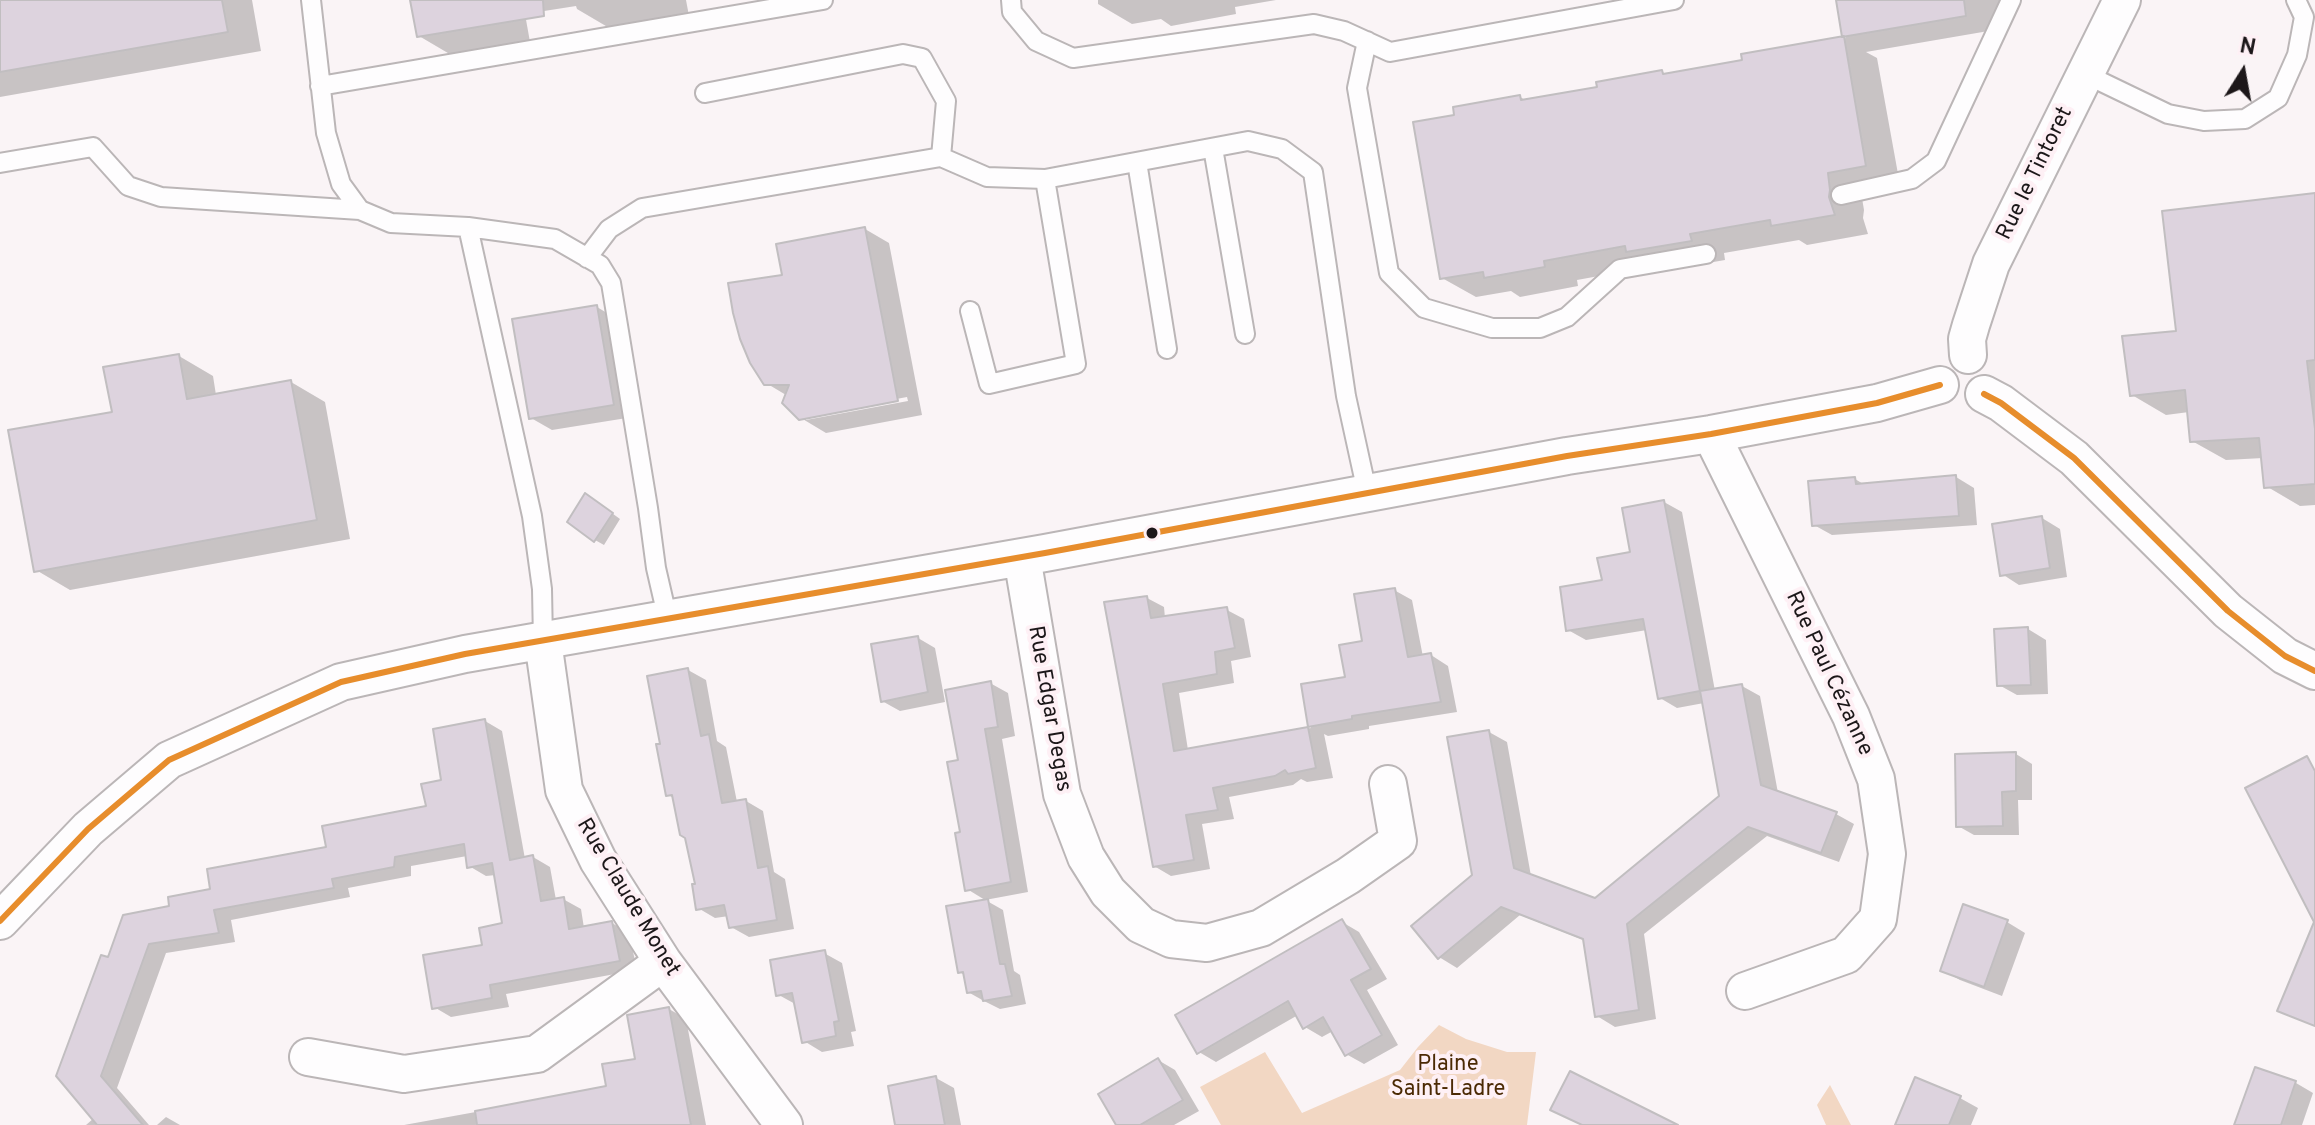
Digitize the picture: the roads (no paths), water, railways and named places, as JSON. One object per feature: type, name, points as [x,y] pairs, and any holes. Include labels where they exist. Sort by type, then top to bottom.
[{"type":"street","name":"Rue le Tintoret","points":[[1968,355],[1967,339],[1991,264],[2122,0]]},
{"type":"street","points":[[1956,355],[1968,355],[1980,360],[1987,370],[1989,382],[1984,394],[1973,402],[1959,403],[1947,397],[1940,385],[1940,373],[1946,362],[1956,355]]},
{"type":"street","points":[[0,921],[88,829],[169,760],[341,682],[465,654],[1022,557],[1567,456],[1711,434],[1877,403],[1940,385]]},
{"type":"street","points":[[1984,394],[2001,403],[2074,458],[2228,611],[2285,656],[2315,671]]},
{"type":"street","name":"Rue Paul Cézanne","points":[[1711,434],[1851,716],[1876,779],[1887,854],[1878,919],[1846,955],[1745,991]]},
{"type":"street","name":"Rue Edgar Degas","points":[[1022,557],[1062,794],[1086,857],[1108,892],[1141,925],[1171,939],[1207,943],[1261,928],[1348,876],[1398,841],[1388,784]]},
{"type":"street","name":"Rue Claude Monet","points":[[543,641],[564,790],[598,860],[663,962],[784,1125]]},
{"type":"street","points":[[308,1057],[404,1074],[537,1054],[663,962]]},
{"type":"lane","points":[[311,0],[326,133],[341,184],[360,210]]},
{"type":"lane","points":[[320,86],[823,0]]},
{"type":"lane","points":[[1011,0],[1012,12],[1036,41],[1073,58],[1314,24],[1344,31],[1390,52],[1674,0]]},
{"type":"lane","points":[[1841,195],[1912,179],[1936,161],[2011,0]]},
{"type":"lane","points":[[2085,74],[2168,114],[2204,121],[2245,119],[2278,98],[2297,55],[2304,17],[2296,0]]},
{"type":"lane","points":[[1367,41],[1357,88],[1389,273],[1424,308],[1492,328],[1540,328],[1567,317],[1620,269],[1706,254]]},
{"type":"lane","points":[[705,93],[903,54],[922,58],[946,101],[941,157]]},
{"type":"lane","points":[[587,258],[609,229],[642,208],[941,157],[987,177],[1045,179],[1248,141],[1282,149],[1313,172],[1346,396],[1367,492]]},
{"type":"lane","points":[[0,163],[93,147],[128,186],[161,197],[360,210],[391,223],[468,227],[555,239],[600,265],[611,283],[656,568],[668,620]]},
{"type":"lane","points":[[1213,148],[1245,334]]},
{"type":"lane","points":[[1137,162],[1167,349]]},
{"type":"lane","points":[[970,311],[989,384],[1076,364],[1045,179]]},
{"type":"lane","points":[[468,227],[532,516],[542,589],[543,641]]},
{"type":"park label","name":"Plaine Saint-Ladre","points":[[1448,1078]]}]
